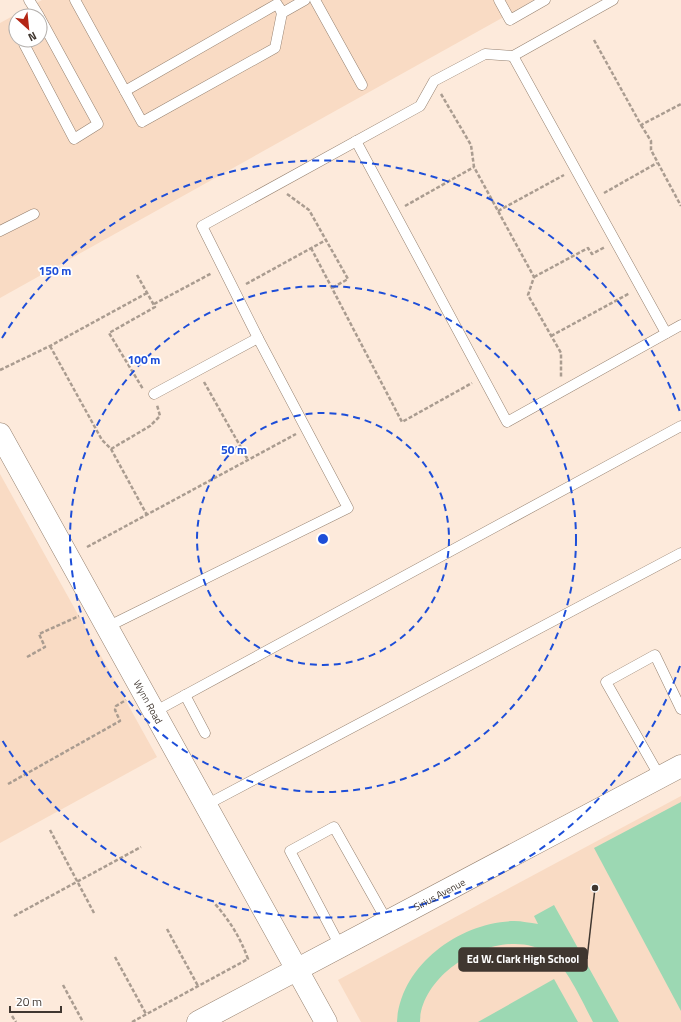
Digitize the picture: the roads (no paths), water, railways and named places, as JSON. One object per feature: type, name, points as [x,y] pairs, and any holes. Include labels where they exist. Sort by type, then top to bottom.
[{"type":"street","name":"Wynn Road","points":[[0,434],[326,1022]]},
{"type":"street","name":"Sirius Avenue","points":[[198,1022],[681,766]]},
{"type":"lane","points":[[75,0],[142,122],[274,48],[278,6]]},
{"type":"lane","points":[[125,91],[278,6],[305,0]]},
{"type":"lane","points":[[315,0],[362,85]]},
{"type":"lane","points":[[499,0],[510,20],[545,0]]},
{"type":"lane","points":[[107,627],[348,508],[258,338],[202,226],[420,106],[434,81],[485,54],[513,56],[613,0]]},
{"type":"lane","points":[[26,48],[74,139],[98,124],[48,41]]},
{"type":"lane","points":[[513,56],[666,333]]},
{"type":"lane","points":[[356,141],[507,422],[681,324]]},
{"type":"lane","points":[[0,231],[34,214]]},
{"type":"lane","points":[[154,394],[258,338]]},
{"type":"lane","points":[[154,712],[681,426]]},
{"type":"lane","points":[[206,805],[681,553]]},
{"type":"lane","points":[[660,777],[606,682],[655,655],[681,709]]},
{"type":"lane","points":[[185,695],[205,733]]},
{"type":"lane","points":[[340,946],[290,851],[334,827],[387,921]]},
{"type":"place","name":"Ed W. Clark High School","points":[[595,888]]}]
